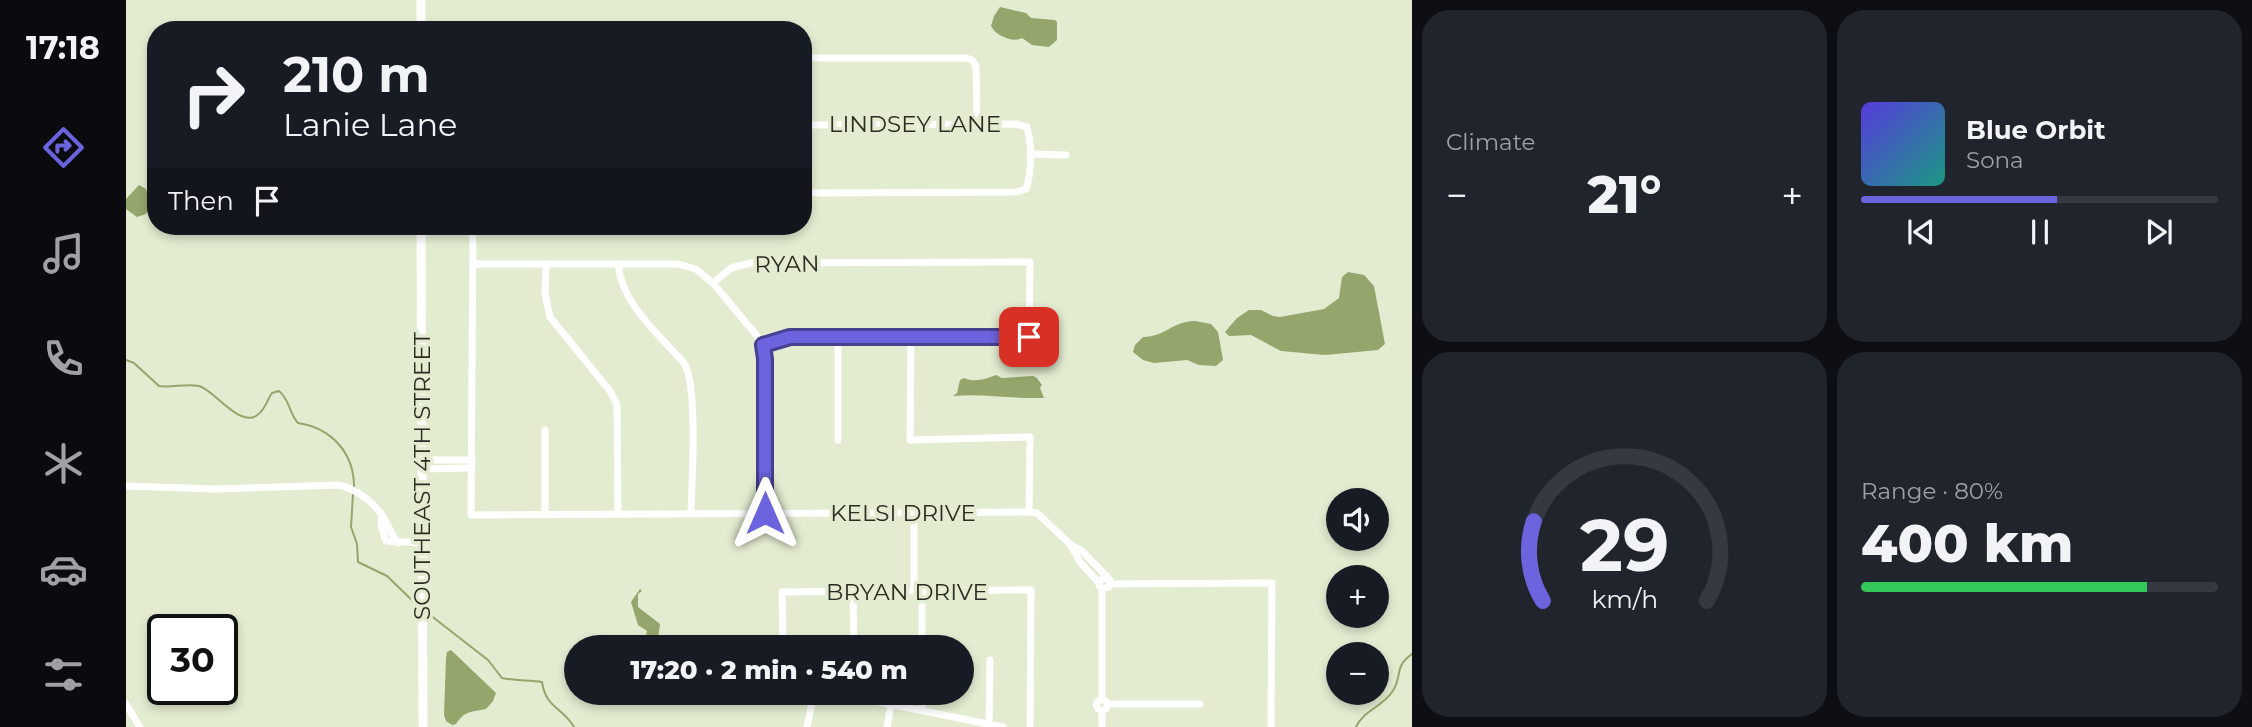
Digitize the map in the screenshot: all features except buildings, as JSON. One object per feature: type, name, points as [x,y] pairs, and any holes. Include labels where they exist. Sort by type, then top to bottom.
[{"type":"main road","points":[[421,0],[421,21]]},
{"type":"main road","name":"SOUTHEAST 4TH STREET","points":[[421,235],[423,727]]},
{"type":"street","points":[[812,58],[972,60],[976,66],[976,124]]},
{"type":"street","name":"LINDSEY LANE","points":[[812,125],[1016,124],[1027,127],[1030,154]]},
{"type":"street","points":[[812,193],[1016,192],[1026,189],[1029,181],[1030,154],[1066,155]]},
{"type":"street","points":[[422,464],[472,464],[472,235]]},
{"type":"street","name":"RYAN","points":[[713,283],[731,268],[750,263],[1030,262],[1029,337],[911,337]]},
{"type":"street","points":[[472,264],[685,265],[696,269],[713,283],[763,345],[765,513]]},
{"type":"street","points":[[546,264],[545,294],[550,317],[610,391],[617,405],[618,513]]},
{"type":"street","points":[[618,264],[619,278],[628,298],[684,363],[689,373],[692,409],[691,513]]},
{"type":"street","points":[[763,345],[790,337],[911,337],[910,440],[1030,437],[1029,512],[1037,513],[1086,555],[1105,583],[1102,727]]},
{"type":"street","points":[[838,337],[838,440]]},
{"type":"street","points":[[545,430],[545,514]]},
{"type":"street","name":"KELSI DRIVE","points":[[472,464],[471,515],[1029,512]]},
{"type":"street","points":[[126,486],[215,489],[339,485],[351,488],[382,515],[384,539],[388,542],[422,543]]},
{"type":"street","points":[[914,513],[921,635]]},
{"type":"street","points":[[1105,583],[1272,583],[1271,727]]},
{"type":"street","name":"BRYAN DRIVE","points":[[783,635],[782,592],[1031,590],[1030,727]]},
{"type":"street","points":[[853,593],[854,635]]},
{"type":"street","points":[[989,725],[990,660]]},
{"type":"street","points":[[126,704],[140,727]]},
{"type":"street","points":[[1103,705],[1200,704]]},
{"type":"street","points":[[807,727],[812,705]]},
{"type":"street","points":[[887,727],[891,705],[922,710],[956,723],[1003,727]]},
{"type":"street","points":[[922,705],[922,710]]},
{"type":"shaded area","points":[[1000,7],[1026,13],[1031,18],[1055,20],[1057,40],[1049,47],[1032,45],[1022,38],[1014,40],[1001,36],[991,26]]},
{"type":"shaded area","points":[[139,185],[146,189],[146,214],[137,217],[126,209],[126,199]]},
{"type":"shaded area","points":[[1348,272],[1364,275],[1374,286],[1385,344],[1378,350],[1325,355],[1281,351],[1251,335],[1229,336],[1225,332],[1237,318],[1249,310],[1261,310],[1280,317],[1324,309],[1339,298],[1342,277]]},
{"type":"shaded area","points":[[1195,321],[1211,324],[1218,332],[1223,360],[1216,366],[1199,365],[1187,360],[1154,363],[1143,360],[1133,352],[1135,345],[1143,337]]},
{"type":"shaded area","points":[[996,375],[1002,378],[1033,376],[1042,385],[1040,388],[1044,398],[953,396],[957,393],[960,380],[964,378],[976,380]]},
{"type":"shaded area","points":[[640,589],[642,591],[638,594],[638,607],[660,624],[659,635],[646,635],[647,631],[638,625],[631,602]]},
{"type":"shaded area","points":[[451,650],[496,693],[486,709],[468,713],[452,725],[446,721],[444,715],[446,658],[447,652]]},
{"type":"waterway","points":[[126,360],[134,363],[159,386],[199,386],[234,412],[249,418],[259,414],[272,393],[279,391],[298,423],[321,430],[346,454],[354,489]]},
{"type":"waterway","points":[[353,494],[351,527],[357,544],[358,562],[387,576],[418,606]]},
{"type":"waterway","points":[[425,611],[488,660],[502,678],[542,682],[547,698],[574,727]]},
{"type":"waterway","points":[[1356,727],[1364,716],[1392,692],[1402,663],[1412,654]]},
{"type":"route","points":[[765,513],[763,345],[790,337],[1029,337]]}]
